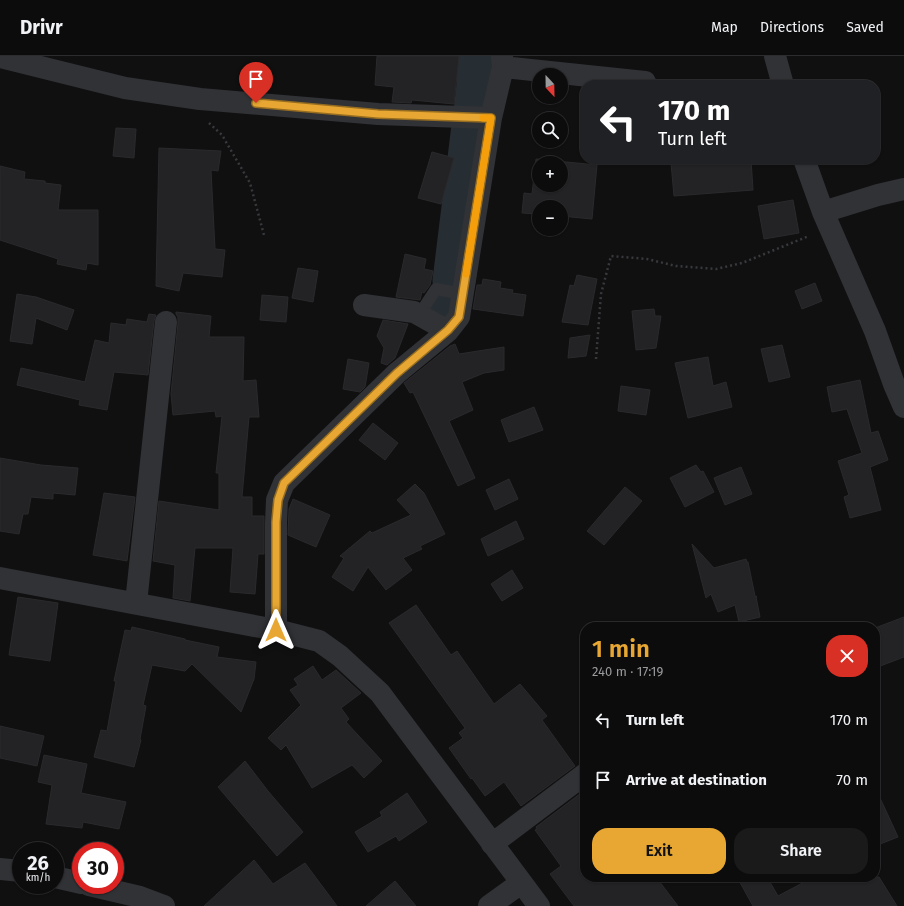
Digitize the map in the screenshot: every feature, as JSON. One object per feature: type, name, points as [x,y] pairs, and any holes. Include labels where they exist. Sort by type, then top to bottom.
[{"type":"street","points":[[775,56],[782,80]]},
{"type":"street","points":[[0,57],[125,88],[200,99],[378,114],[491,118]]},
{"type":"street","points":[[276,630],[276,522],[278,500],[284,483],[397,373],[448,330],[459,317],[491,118],[502,61],[631,80]]},
{"type":"street","points":[[806,164],[827,220],[875,331],[904,407]]},
{"type":"street","points":[[827,220],[878,195],[904,190]]},
{"type":"street","points":[[364,305],[414,312],[448,330]]},
{"type":"street","points":[[136,603],[166,322]]},
{"type":"street","points":[[0,578],[276,630],[319,641],[340,656],[380,693],[538,906]]},
{"type":"street","points":[[492,844],[580,778]]},
{"type":"street","points":[[0,869],[12,870]]},
{"type":"street","points":[[489,906],[521,883]]},
{"type":"street","points":[[124,893],[140,897],[164,906]]},
{"type":"lane","points":[[419,315],[436,289],[463,294]]},
{"type":"path","points":[[200,99],[206,120],[222,135],[250,183],[264,235]]},
{"type":"path","points":[[596,359],[601,294],[611,256],[647,260],[676,266],[716,269],[742,263],[827,220]]},
{"type":"building","points":[[377,56],[459,56],[454,104],[412,100],[411,103],[392,102],[394,87],[375,85]]},
{"type":"building","points":[[116,128],[136,129],[134,158],[113,156]]},
{"type":"building","points":[[159,148],[221,151],[218,171],[211,170],[215,249],[225,250],[222,277],[183,273],[179,291],[156,286]]},
{"type":"building","points":[[432,152],[454,158],[441,204],[418,198]]},
{"type":"building","points":[[568,162],[597,165],[592,219],[568,217],[568,200],[532,200],[532,214],[522,213],[524,193],[568,192]]},
{"type":"building","points":[[671,164],[751,164],[753,190],[674,196]]},
{"type":"building","points":[[0,166],[25,172],[24,179],[45,181],[45,183],[61,185],[58,210],[98,210],[98,265],[87,263],[86,270],[57,264],[58,259],[0,240]]},
{"type":"building","points":[[793,200],[799,233],[764,239],[758,206]]},
{"type":"building","points":[[405,254],[426,259],[424,269],[433,271],[430,285],[424,293],[422,292],[420,300],[396,297]]},
{"type":"building","points":[[298,268],[318,271],[313,302],[292,298]]},
{"type":"building","points":[[577,275],[597,279],[588,325],[562,322],[570,285],[574,286]]},
{"type":"building","points":[[483,279],[501,282],[500,288],[513,290],[512,293],[526,295],[523,316],[473,309],[477,285],[482,285]]},
{"type":"building","points":[[815,283],[822,301],[802,309],[795,291]]},
{"type":"building","points":[[17,294],[36,297],[74,310],[67,330],[36,318],[32,344],[10,341]]},
{"type":"building","points":[[262,295],[288,297],[286,322],[260,320]]},
{"type":"building","points":[[654,309],[655,316],[661,316],[656,348],[636,350],[632,311]]},
{"type":"building","points":[[176,312],[211,316],[209,337],[244,337],[243,381],[256,380],[259,417],[249,417],[242,497],[252,497],[252,516],[264,516],[264,554],[258,554],[255,594],[230,592],[233,548],[195,548],[190,601],[173,598],[175,565],[153,561],[159,501],[219,510],[219,473],[216,473],[222,416],[216,417],[215,411],[173,415],[171,394],[178,323]]},
{"type":"building","points":[[149,314],[156,315],[148,375],[114,372],[107,410],[79,405],[80,400],[17,385],[21,368],[85,382],[95,340],[109,343],[111,323],[126,325],[127,319],[147,322]]},
{"type":"building","points":[[383,320],[408,324],[395,358],[387,365],[381,363],[384,348],[377,336]]},
{"type":"building","points":[[590,335],[586,356],[568,358],[570,338]]},
{"type":"building","points":[[455,344],[459,354],[504,347],[504,370],[484,373],[462,382],[473,410],[449,421],[475,478],[458,486],[413,392],[410,393],[404,383],[450,346]]},
{"type":"building","points":[[782,345],[790,377],[769,382],[761,349]]},
{"type":"building","points":[[708,357],[713,386],[726,382],[732,407],[688,418],[675,363]]},
{"type":"building","points":[[348,359],[369,363],[365,387],[360,392],[343,389]]},
{"type":"building","points":[[860,380],[871,433],[878,431],[888,460],[870,467],[881,510],[850,518],[844,497],[849,495],[838,461],[862,453],[847,409],[832,412],[827,387]]},
{"type":"building","points":[[621,386],[650,390],[646,415],[618,411]]},
{"type":"building","points":[[534,407],[543,430],[509,442],[501,420]]},
{"type":"building","points":[[373,423],[398,443],[385,460],[359,440]]},
{"type":"building","points":[[0,458],[41,465],[78,468],[75,495],[53,493],[53,499],[31,497],[28,514],[23,514],[19,534],[0,531]]},
{"type":"building","points":[[696,465],[701,472],[703,471],[714,492],[685,507],[670,478]]},
{"type":"building","points":[[741,467],[752,494],[725,505],[714,478]]},
{"type":"building","points":[[509,479],[518,499],[495,510],[486,490]]},
{"type":"building","points":[[415,484],[424,493],[445,534],[420,546],[422,549],[403,558],[412,570],[386,590],[368,567],[353,591],[332,577],[344,558],[340,556],[370,531],[372,533],[411,515],[397,500]]},
{"type":"building","points":[[625,487],[642,501],[604,545],[587,531]]},
{"type":"building","points":[[104,493],[135,497],[127,561],[93,555]]},
{"type":"building","points":[[293,499],[330,515],[316,547],[288,535],[289,509]]},
{"type":"building","points":[[516,521],[524,539],[488,556],[481,539]]},
{"type":"building","points":[[692,544],[714,568],[746,559],[748,562],[755,596],[757,597],[760,617],[739,622],[735,605],[718,612],[711,594],[706,598]]},
{"type":"building","points":[[512,570],[523,588],[502,601],[491,584]]},
{"type":"building","points":[[18,597],[58,603],[50,661],[9,655]]},
{"type":"building","points":[[416,605],[451,655],[457,651],[494,704],[520,684],[547,716],[542,720],[575,766],[521,806],[504,782],[485,796],[449,748],[463,738],[459,733],[465,728],[389,623]]},
{"type":"building","points":[[904,617],[904,657],[880,666],[880,626]]},
{"type":"building","points":[[132,627],[219,647],[217,657],[256,662],[254,679],[241,712],[192,664],[185,671],[152,665],[143,705],[146,706],[141,740],[134,767],[94,757],[101,730],[107,731],[116,681],[114,681],[125,630],[131,631]]},
{"type":"building","points":[[313,666],[322,680],[336,670],[361,693],[341,708],[349,719],[346,722],[382,761],[364,778],[352,765],[312,788],[286,745],[281,750],[268,738],[301,705],[290,690],[298,685],[294,679]]},
{"type":"building","points":[[0,726],[44,736],[37,766],[0,758]]},
{"type":"building","points":[[44,755],[87,764],[81,793],[126,802],[119,829],[83,822],[82,828],[46,824],[52,785],[38,782]]},
{"type":"building","points":[[245,761],[303,832],[277,856],[218,787]]},
{"type":"building","points":[[407,793],[427,822],[399,841],[396,836],[368,852],[355,832],[382,816],[380,812]]},
{"type":"building","points":[[580,794],[580,882],[660,882],[678,906],[574,906],[550,874],[561,866],[535,830],[537,829],[536,827]]},
{"type":"building","points":[[880,798],[898,837],[880,844]]},
{"type":"building","points":[[254,860],[273,884],[305,863],[337,906],[204,906]]},
{"type":"building","points":[[880,879],[897,906],[753,906],[740,882],[770,882],[778,896],[804,882],[880,882]]},
{"type":"building","points":[[395,881],[416,906],[366,906]]},
{"type":"waterway","points":[[475,112],[479,56]]},
{"type":"waterway","points":[[454,281],[473,126]]},
{"type":"waterway","points":[[445,315],[449,302]]},
{"type":"slow traffic","points":[[466,274],[491,118],[483,118]]},
{"type":"route","points":[[256,103],[378,114],[491,118],[459,317],[448,330],[397,373],[284,483],[278,500],[276,522],[276,630]]}]
